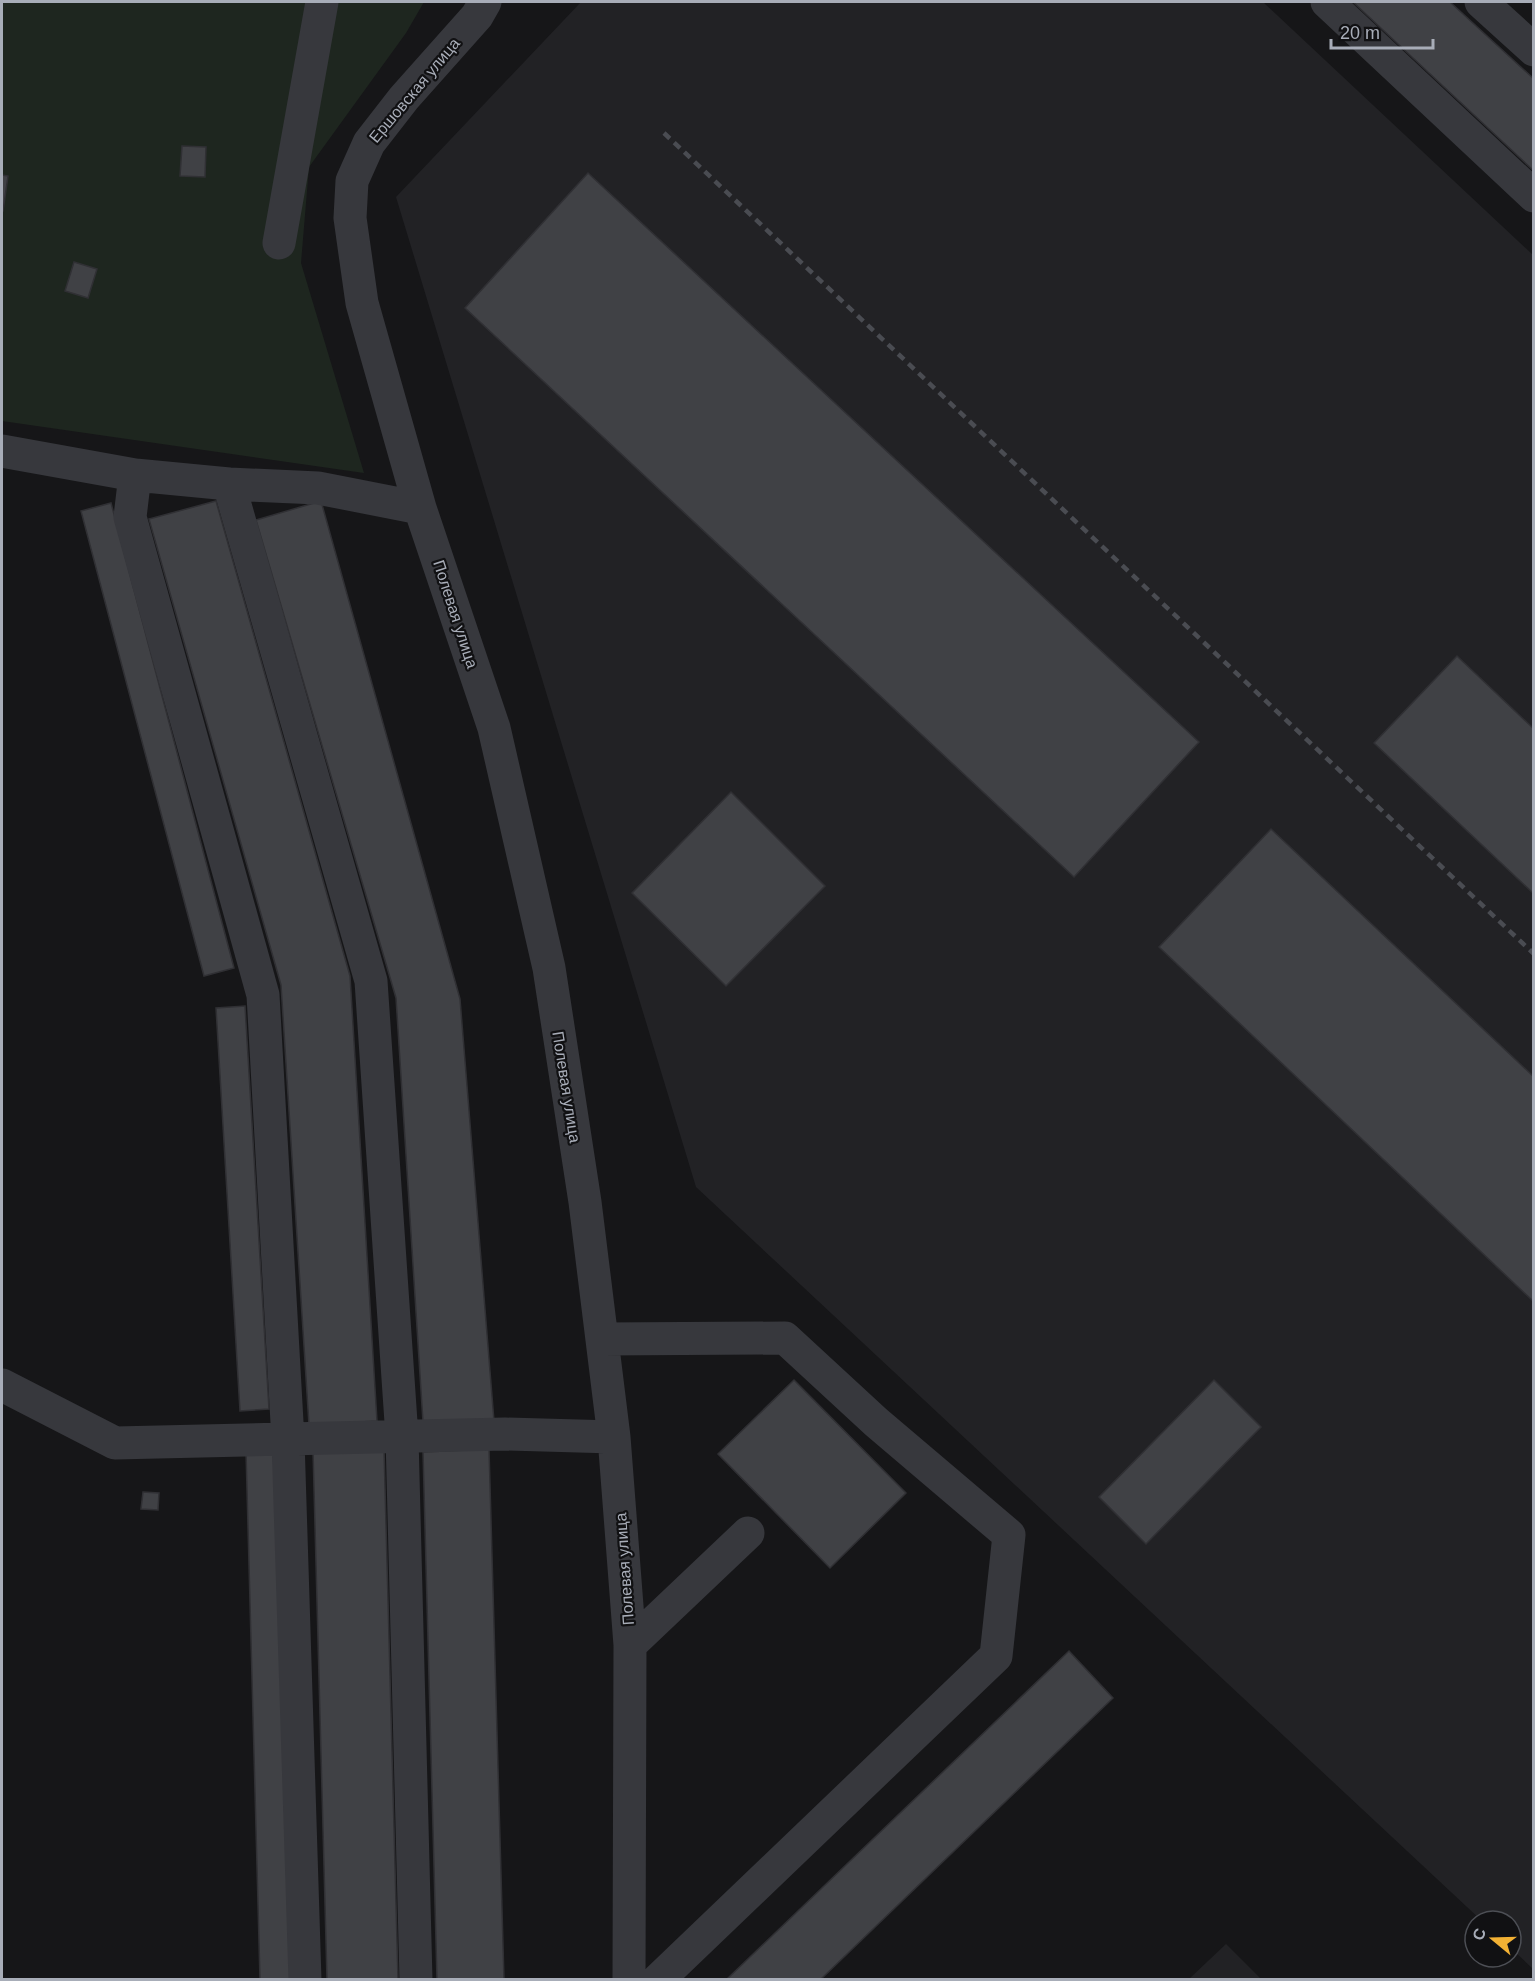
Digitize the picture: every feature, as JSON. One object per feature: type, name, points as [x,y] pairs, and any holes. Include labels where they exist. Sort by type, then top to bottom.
[{"type":"street","points":[[279,243],[322,2]]},
{"type":"street","name":"Ершовская улица","points":[[350,218],[352,181],[369,143],[404,98],[477,16],[485,2]]},
{"type":"street","points":[[1327,2],[1533,196]]},
{"type":"street","points":[[1480,2],[1533,50]]},
{"type":"street","name":"Полевая улица","points":[[350,218],[362,303],[420,508],[494,728],[549,968],[585,1202],[614,1437],[630,1645],[629,1980]]},
{"type":"street","points":[[2,451],[135,475],[229,484],[318,488],[420,508]]},
{"type":"street","points":[[135,475],[130,517],[263,995],[288,1440],[304,1980]]},
{"type":"street","points":[[229,484],[371,981],[402,1437],[416,1980]]},
{"type":"street","points":[[602,1339],[785,1338],[876,1422],[1009,1535],[996,1656],[658,1980]]},
{"type":"street","points":[[2,1385],[115,1443],[505,1434],[614,1437]]},
{"type":"street","points":[[630,1645],[748,1533]]},
{"type":"shaded area","points":[[2,2],[424,2],[406,33],[309,167],[301,263],[364,473],[2,421]]},
{"type":"shaded area","points":[[581,2],[1263,2],[1533,255],[1533,1969],[1523,1959],[1523,1909],[1469,1909],[696,1187],[396,197]]},
{"type":"shaded area","points":[[1226,1944],[1261,1979],[1189,1979]]},
{"type":"building","points":[[1353,2],[1450,2],[1534,79],[1534,171]]},
{"type":"building","points":[[182,146],[206,147],[205,177],[180,176]]},
{"type":"building","points":[[588,173],[1199,742],[1074,877],[465,308]]},
{"type":"building","points":[[2,175],[8,176],[3,211],[2,211]]},
{"type":"building","points":[[74,262],[97,269],[88,298],[65,291]]},
{"type":"building","points":[[216,501],[350,976],[377,1421],[309,1425],[281,985],[149,519]]},
{"type":"building","points":[[321,501],[460,999],[494,1421],[423,1422],[396,998],[256,520]]},
{"type":"building","points":[[111,503],[234,968],[204,976],[81,511]]},
{"type":"building","points":[[1457,656],[1534,729],[1534,894],[1374,743]]},
{"type":"building","points":[[731,792],[825,886],[726,986],[632,893]]},
{"type":"building","points":[[1271,829],[1534,1077],[1534,1302],[1159,947]]},
{"type":"building","points":[[245,1006],[269,1409],[240,1411],[216,1008]]},
{"type":"building","points":[[794,1380],[906,1493],[830,1568],[718,1454]]},
{"type":"building","points":[[1214,1380],[1261,1427],[1146,1544],[1099,1497]]},
{"type":"building","points":[[384,1449],[398,1980],[327,1980],[313,1451]]},
{"type":"building","points":[[489,1449],[504,1980],[437,1980],[423,1452]]},
{"type":"building","points":[[276,1451],[290,1980],[260,1980],[246,1452]]},
{"type":"building","points":[[143,1492],[159,1493],[158,1510],[141,1509]]},
{"type":"building","points":[[1069,1651],[1113,1698],[820,1980],[726,1980]]},
{"type":"railway","points":[[664,133],[1534,954]]}]
